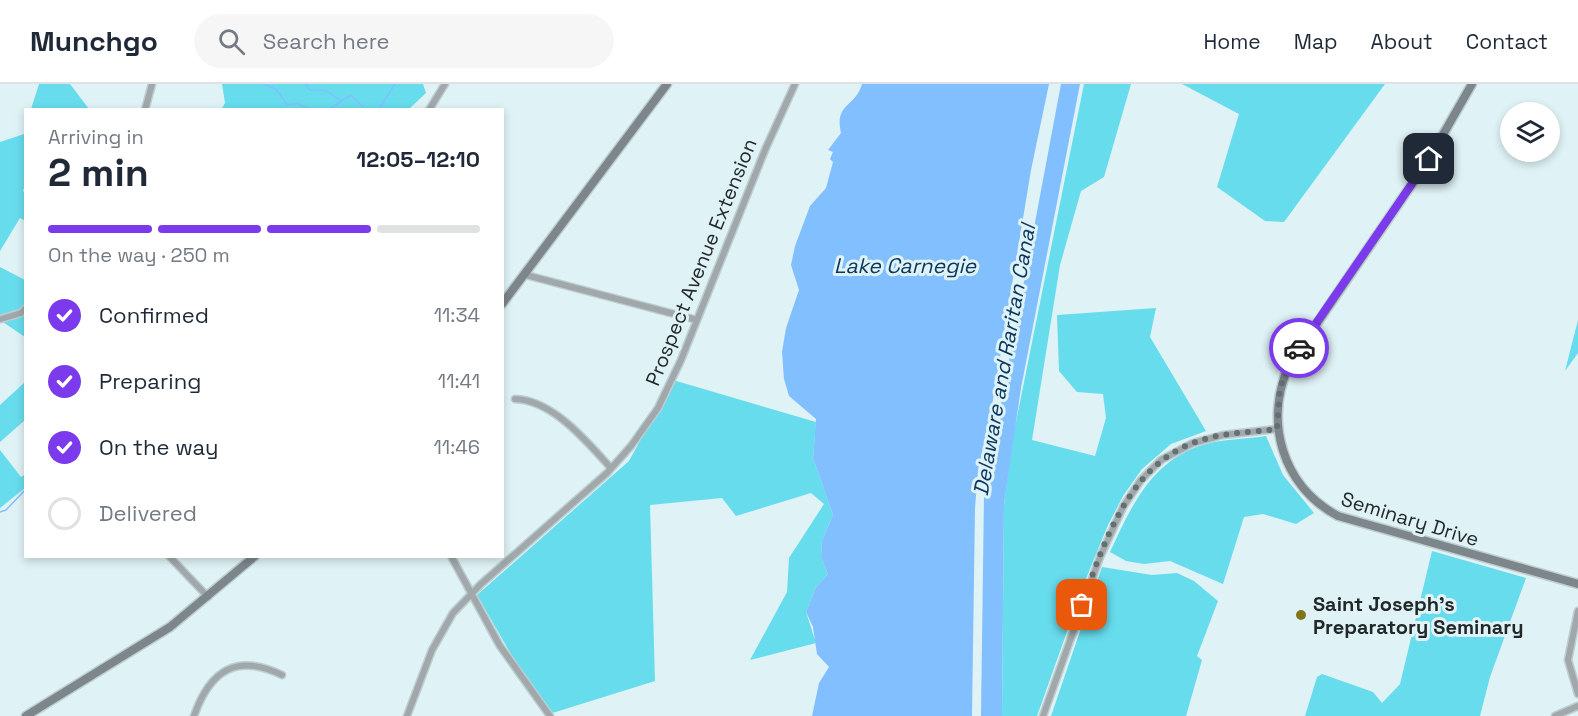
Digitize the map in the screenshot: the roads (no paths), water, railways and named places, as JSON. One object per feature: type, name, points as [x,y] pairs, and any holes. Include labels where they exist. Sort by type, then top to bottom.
[{"type":"street","points":[[146,108],[152,84]]},
{"type":"street","points":[[430,108],[445,84]]},
{"type":"street","points":[[504,302],[666,84]]},
{"type":"street","name":"Prospect Avenue Extension","points":[[407,716],[432,650],[453,614],[470,593],[611,468],[658,408],[697,320],[765,150],[795,84]]},
{"type":"street","name":"Seminary Drive","points":[[1472,84],[1429,159],[1290,363],[1280,387],[1277,429],[1282,452],[1295,478],[1326,510],[1413,540],[1578,584]]},
{"type":"street","points":[[526,275],[697,320]]},
{"type":"street","points":[[0,320],[24,310]]},
{"type":"street","points":[[515,399],[530,399],[552,412],[611,468]]},
{"type":"street","points":[[1043,716],[1100,557],[1123,507],[1141,480],[1161,460],[1193,443],[1223,435],[1277,429]]},
{"type":"street","points":[[171,558],[208,597]]},
{"type":"street","points":[[26,716],[140,648],[208,597],[253,558]]},
{"type":"street","points":[[452,558],[500,646],[550,716]]},
{"type":"street","points":[[1578,611],[1568,660],[1578,694]]},
{"type":"street","points":[[194,716],[214,681],[231,666],[264,666],[282,675]]},
{"type":"street","points":[[1555,716],[1578,706]]},
{"type":"water","name":"Lake Carnegie","points":[[862,84],[1049,84],[1031,170],[991,412],[978,470],[975,508],[972,716],[812,716],[819,683],[829,667],[817,654],[813,627],[806,612],[816,587],[828,574],[821,557],[822,540],[833,515],[813,458],[816,419],[789,396],[784,379],[782,352],[786,328],[799,290],[791,265],[795,246],[810,206],[826,188],[833,162],[830,159],[833,152],[828,150],[841,133],[840,116]]},
{"type":"water","points":[[1061,84],[1080,84],[1021,388],[1004,504],[1002,716],[981,716],[984,494]]},
{"type":"waterway","points":[[264,84],[276,89],[287,105],[297,103],[307,108]]},
{"type":"waterway","points":[[305,84],[310,90],[325,90],[340,100]]},
{"type":"waterway","points":[[379,108],[395,84]]},
{"type":"waterway","points":[[331,108],[351,95],[364,108]]},
{"type":"waterway","points":[[0,512],[6,510],[24,491]]},
{"type":"place","name":"Saint Joseph's Preparatory Seminary","points":[[1301,615]]},
{"type":"water label","name":"Delaware and Raritan Canal","points":[[1004,360]]}]
